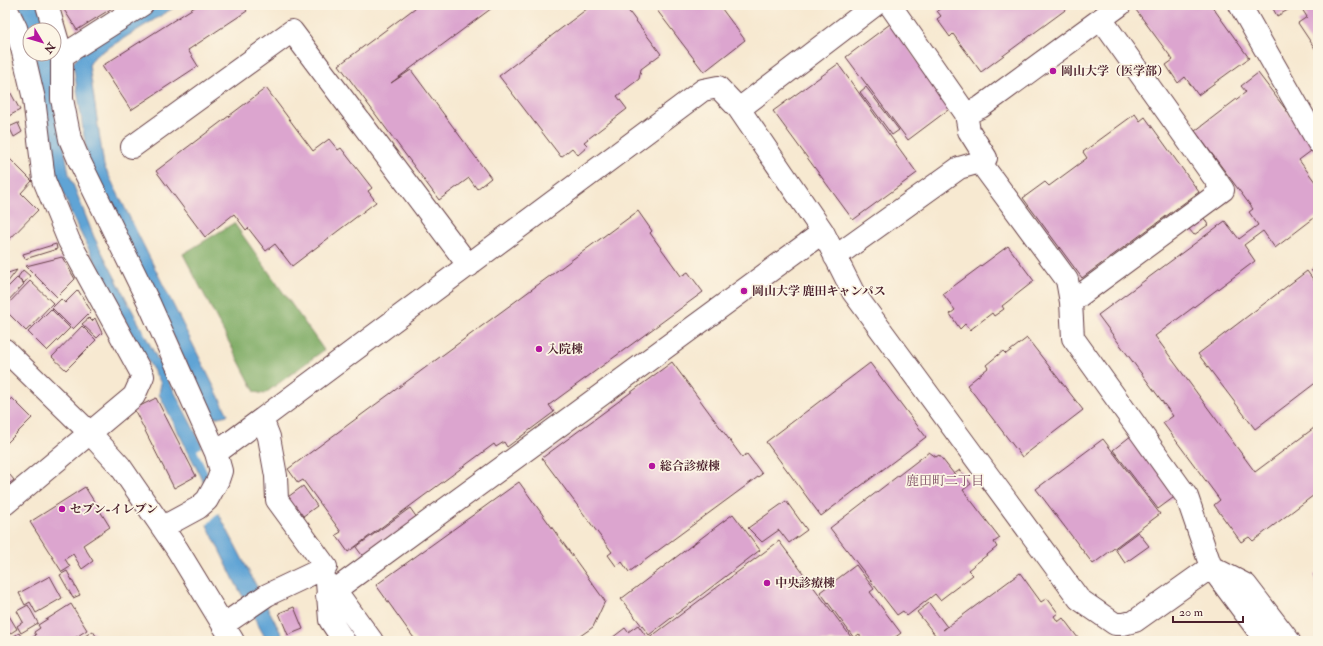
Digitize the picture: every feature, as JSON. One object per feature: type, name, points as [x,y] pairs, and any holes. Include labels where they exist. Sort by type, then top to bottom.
[{"type":"street","points":[[47,5],[52,22]]},
{"type":"street","points":[[62,56],[142,5]]},
{"type":"street","points":[[739,109],[875,5]]},
{"type":"street","points":[[835,257],[959,168],[980,162],[986,158],[969,132],[966,114],[890,5]]},
{"type":"street","points":[[966,114],[981,107],[1120,5]]},
{"type":"street","points":[[1240,5],[1318,142]]},
{"type":"street","points":[[5,6],[20,42],[34,99],[44,180],[71,245],[143,376],[134,396],[89,432],[5,504]]},
{"type":"street","points":[[1071,302],[1223,190],[1101,19]]},
{"type":"street","points":[[132,148],[292,31],[469,266]]},
{"type":"street","points":[[62,62],[62,99],[73,146],[149,303],[218,462],[213,491],[207,500],[198,508],[163,527]]},
{"type":"street","points":[[218,462],[262,419],[703,90],[718,87],[739,109],[823,232],[853,292],[1079,599],[1114,633],[1124,624],[1135,621],[1211,567]]},
{"type":"street","points":[[980,162],[1067,280],[1071,302],[1073,338],[1187,498],[1211,567],[1266,641]]},
{"type":"street","points":[[331,593],[823,232]]},
{"type":"street","points":[[5,350],[89,432],[120,466],[163,527],[228,633],[247,609],[267,595],[326,567]]},
{"type":"street","points":[[262,419],[269,437],[276,476],[278,500],[326,567],[331,593],[330,620],[344,641]]},
{"type":"street","points":[[1211,567],[1246,585],[1289,641]]},
{"type":"street","points":[[331,593],[372,641]]},
{"type":"green space","points":[[234,223],[324,350],[264,394],[255,392],[183,254]]},
{"type":"water","points":[[19,5],[40,5],[45,22],[26,22]]},
{"type":"water","points":[[155,5],[178,5],[95,56],[89,65],[104,166],[228,415],[213,418],[88,163],[73,63],[83,51]]},
{"type":"water","points":[[36,62],[54,62],[57,106],[69,174],[94,237],[201,443],[218,501],[219,514],[285,641],[267,641],[236,584],[207,525],[203,481],[159,394],[161,383],[134,338],[72,216],[57,175]]},
{"type":"pier","points":[[204,446],[220,489],[221,513],[217,514],[207,525],[204,521],[201,486],[208,474],[197,450]]},
{"type":"building","points":[[61,5],[117,5],[77,30]]},
{"type":"building","points":[[198,5],[243,5],[247,11],[188,50],[198,66],[131,110],[102,66]]},
{"type":"building","points":[[419,5],[496,5],[391,83],[411,70],[491,178],[477,189],[469,178],[439,200],[339,65]]},
{"type":"building","points":[[592,5],[624,5],[661,54],[641,69],[639,79],[617,96],[627,109],[584,142],[588,146],[578,155],[572,148],[561,157],[499,76]]},
{"type":"building","points":[[653,5],[719,5],[745,40],[704,72]]},
{"type":"building","points":[[945,5],[1072,5],[981,72],[953,34],[950,37],[937,19],[941,16],[937,11]]},
{"type":"building","points":[[1135,5],[1211,5],[1249,58],[1198,95],[1185,77],[1178,83],[1166,65],[1173,60],[1136,10],[1138,9]]},
{"type":"building","points":[[1271,5],[1297,5],[1277,16]]},
{"type":"building","points":[[1308,5],[1318,5],[1318,53],[1298,23],[1307,17],[1302,9]]},
{"type":"building","points":[[890,24],[952,107],[908,140],[846,57]]},
{"type":"building","points":[[838,64],[917,173],[853,220],[773,111]]},
{"type":"building","points":[[1258,73],[1315,148],[1299,160],[1318,186],[1318,215],[1275,248],[1263,231],[1244,245],[1255,261],[1155,336],[1255,472],[1318,425],[1318,492],[1253,541],[1249,537],[1241,542],[1214,505],[1220,500],[1163,423],[1173,416],[1098,315],[1225,221],[1239,239],[1258,225],[1249,212],[1253,209],[1195,131],[1246,92],[1241,86]]},
{"type":"building","points":[[6,84],[20,110],[5,118],[5,85]]},
{"type":"building","points":[[866,87],[899,130],[892,135],[860,92]]},
{"type":"building","points":[[266,88],[313,151],[329,139],[338,150],[341,148],[372,188],[368,191],[376,202],[292,266],[275,244],[266,251],[248,228],[246,230],[234,214],[205,237],[156,171]]},
{"type":"building","points":[[1135,114],[1140,121],[1145,117],[1199,192],[1082,278],[1023,198],[1045,182],[1049,186],[1087,158],[1083,152]]},
{"type":"building","points":[[18,123],[22,132],[14,137],[9,127]]},
{"type":"building","points":[[5,154],[32,181],[21,193],[38,210],[5,244]]},
{"type":"building","name":"入院棟","points":[[638,211],[652,231],[650,233],[681,276],[688,272],[703,292],[549,405],[554,412],[507,447],[504,442],[496,447],[494,444],[348,552],[336,535],[341,532],[303,480],[298,483],[288,469]]},
{"type":"building","points":[[1204,218],[1208,225],[1194,235],[1189,229]]},
{"type":"building","points":[[56,244],[57,249],[25,259],[23,254]]},
{"type":"building","points":[[1008,246],[1034,281],[1002,306],[1004,309],[994,316],[992,313],[970,330],[965,324],[960,329],[950,314],[955,310],[943,294]]},
{"type":"building","points":[[62,257],[75,279],[57,297],[26,266]]},
{"type":"building","points":[[1318,265],[1318,279],[1311,270]]},
{"type":"building","points":[[17,270],[7,283],[5,281],[5,274]]},
{"type":"building","points":[[23,270],[30,276],[24,283],[18,277]]},
{"type":"building","points":[[1307,271],[1318,286],[1318,381],[1255,429],[1198,354]]},
{"type":"building","points":[[17,278],[24,284],[5,304],[5,290]]},
{"type":"building","points":[[30,281],[53,303],[26,331],[5,310],[5,307]]},
{"type":"building","points":[[78,290],[91,311],[73,329],[52,308],[61,299],[65,303]]},
{"type":"building","points":[[51,309],[70,328],[47,351],[28,332]]},
{"type":"building","points":[[89,318],[92,321],[95,318],[102,333],[97,338],[82,324]]},
{"type":"building","points":[[82,326],[96,340],[66,370],[52,357]]},
{"type":"building","points":[[1027,338],[1083,410],[1022,457],[967,385],[988,368],[986,365],[1003,351],[1006,354]]},
{"type":"building","name":"総合診療棟","points":[[672,362],[742,457],[747,454],[762,474],[629,572],[622,562],[616,566],[608,555],[612,552],[542,458]]},
{"type":"building","points":[[870,363],[926,437],[821,516],[766,442]]},
{"type":"building","points":[[12,398],[32,418],[5,445],[5,404]]},
{"type":"building","points":[[156,398],[196,476],[174,488],[134,409]]},
{"type":"building","points":[[1132,435],[1177,495],[1158,509],[1113,450]]},
{"type":"building","points":[[1103,439],[1160,514],[1093,564],[1036,489]]},
{"type":"building","points":[[929,452],[936,457],[939,455],[954,474],[960,470],[971,484],[963,490],[1000,538],[994,542],[997,547],[968,570],[973,575],[940,600],[935,594],[907,616],[903,611],[897,615],[830,528]]},
{"type":"building","points":[[5,469],[14,480],[5,487]]},
{"type":"building","points":[[519,482],[605,601],[593,627],[573,641],[416,641],[376,585]]},
{"type":"building","points":[[303,486],[317,506],[295,522],[281,502]]},
{"type":"building","points":[[85,487],[110,527],[83,545],[93,561],[82,569],[73,554],[65,559],[70,567],[62,572],[30,522]]},
{"type":"building","points":[[786,501],[807,530],[789,543],[779,530],[762,542],[748,528]]},
{"type":"building","points":[[410,508],[420,522],[367,562],[356,547]]},
{"type":"building","points":[[733,514],[760,550],[649,635],[621,599]]},
{"type":"building","points":[[1138,532],[1149,546],[1125,563],[1115,549]]},
{"type":"building","name":"中央診療棟","points":[[779,541],[854,641],[608,641],[625,628],[628,632],[638,625],[648,639]]},
{"type":"building","points":[[856,565],[874,589],[870,592],[901,633],[890,641],[864,641],[859,634],[854,638],[820,592]]},
{"type":"building","points":[[67,571],[80,595],[73,598],[60,575]]},
{"type":"building","points":[[1020,573],[1041,602],[1047,598],[1058,613],[1054,616],[1058,622],[1063,618],[1078,638],[1075,641],[929,641],[936,636],[917,612],[929,603],[947,627],[943,630]]},
{"type":"building","points":[[1318,573],[1318,594],[1317,594],[1314,574]]},
{"type":"building","points":[[50,576],[62,598],[36,613],[30,602],[25,605],[19,593]]},
{"type":"building","points":[[71,604],[87,630],[70,641],[34,641],[32,638],[36,635],[34,632],[40,628],[38,625]]},
{"type":"building","points":[[28,605],[38,623],[21,633],[17,626],[23,622],[17,611]]},
{"type":"building","points":[[294,607],[303,629],[288,635],[279,613]]},
{"type":"building","points":[[5,609],[17,629],[5,637]]},
{"type":"building","points":[[93,631],[99,641],[77,641]]},
{"type":"building","points":[[19,633],[24,641],[6,641]]},
{"type":"place","name":"岡山大学（医学部）","points":[[1053,71]]},
{"type":"place","name":"岡山大学 鹿田キャンパス","points":[[744,291]]},
{"type":"place","name":"入院棟","points":[[539,349]]},
{"type":"place","name":"総合診療棟","points":[[652,466]]},
{"type":"place","name":"セブン-イレブン","points":[[62,509]]},
{"type":"place","name":"中央診療棟","points":[[767,583]]},
{"type":"district","name":"鹿田町二丁目","points":[[945,480]]}]
